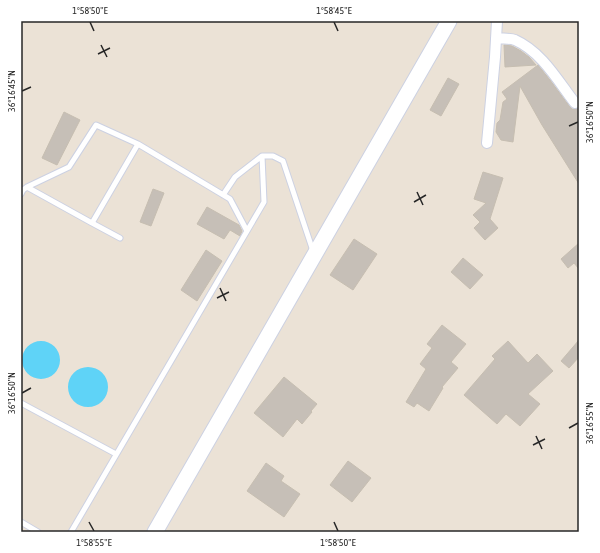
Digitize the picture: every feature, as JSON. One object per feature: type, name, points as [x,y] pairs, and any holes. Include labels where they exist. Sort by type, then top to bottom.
[{"type":"main road","points":[[155,532],[449,21]]},
{"type":"street","points":[[487,143],[497,21]]},
{"type":"street","points":[[496,38],[514,40],[537,54],[575,103]]},
{"type":"lane","points":[[21,194],[27,187],[69,167],[96,126],[138,144],[230,199],[247,231]]},
{"type":"lane","points":[[92,223],[138,144]]},
{"type":"lane","points":[[70,532],[264,202],[262,156]]},
{"type":"lane","points":[[223,195],[235,177],[262,156],[273,156],[283,161],[314,255]]},
{"type":"lane","points":[[27,187],[120,238]]},
{"type":"lane","points":[[21,403],[116,454]]},
{"type":"lane","points":[[21,522],[38,532]]},
{"type":"water","points":[[37,341],[45,341],[55,346],[59,353],[59,367],[55,374],[45,379],[37,379],[27,374],[25,371],[22,364],[22,356],[27,346],[30,344]]},
{"type":"water","points":[[92,367],[99,370],[105,376],[108,387],[107,395],[99,404],[92,407],[84,407],[77,404],[69,395],[68,383],[71,376],[80,368]]},
{"type":"building","points":[[504,45],[512,46],[521,51],[536,65],[505,67]]},
{"type":"building","points":[[538,65],[570,107],[572,109],[579,108],[579,184],[542,125],[520,86],[513,142],[501,140],[496,132],[503,102],[507,99],[502,92]]},
{"type":"building","points":[[448,78],[459,84],[441,116],[430,110]]},
{"type":"building","points":[[64,112],[80,120],[57,165],[42,158]]},
{"type":"building","points":[[483,172],[503,178],[490,219],[498,228],[485,240],[474,228],[480,222],[473,215],[486,203],[474,199]]},
{"type":"building","points":[[153,189],[164,193],[151,226],[140,222]]},
{"type":"building","points":[[207,207],[239,225],[242,231],[240,236],[230,230],[224,239],[197,224]]},
{"type":"building","points":[[354,239],[377,254],[353,290],[330,275]]},
{"type":"building","points":[[579,243],[579,269],[574,263],[568,268],[561,259]]},
{"type":"building","points":[[206,250],[222,261],[197,301],[181,290]]},
{"type":"building","points":[[463,258],[483,275],[470,289],[451,272]]},
{"type":"building","points":[[442,325],[466,344],[451,362],[458,368],[442,387],[443,388],[429,411],[417,403],[414,407],[406,402],[426,369],[420,364],[432,348],[427,344]]},
{"type":"building","points":[[579,340],[579,357],[569,368],[561,361]]},
{"type":"building","points":[[508,341],[528,363],[537,354],[553,371],[528,394],[540,404],[520,426],[506,414],[497,424],[464,395],[495,359],[492,356]]},
{"type":"building","points":[[284,377],[317,404],[302,424],[297,419],[283,437],[254,413]]},
{"type":"building","points":[[348,461],[371,478],[352,502],[330,485]]},
{"type":"building","points":[[266,463],[284,476],[281,481],[300,494],[284,517],[247,491]]}]
